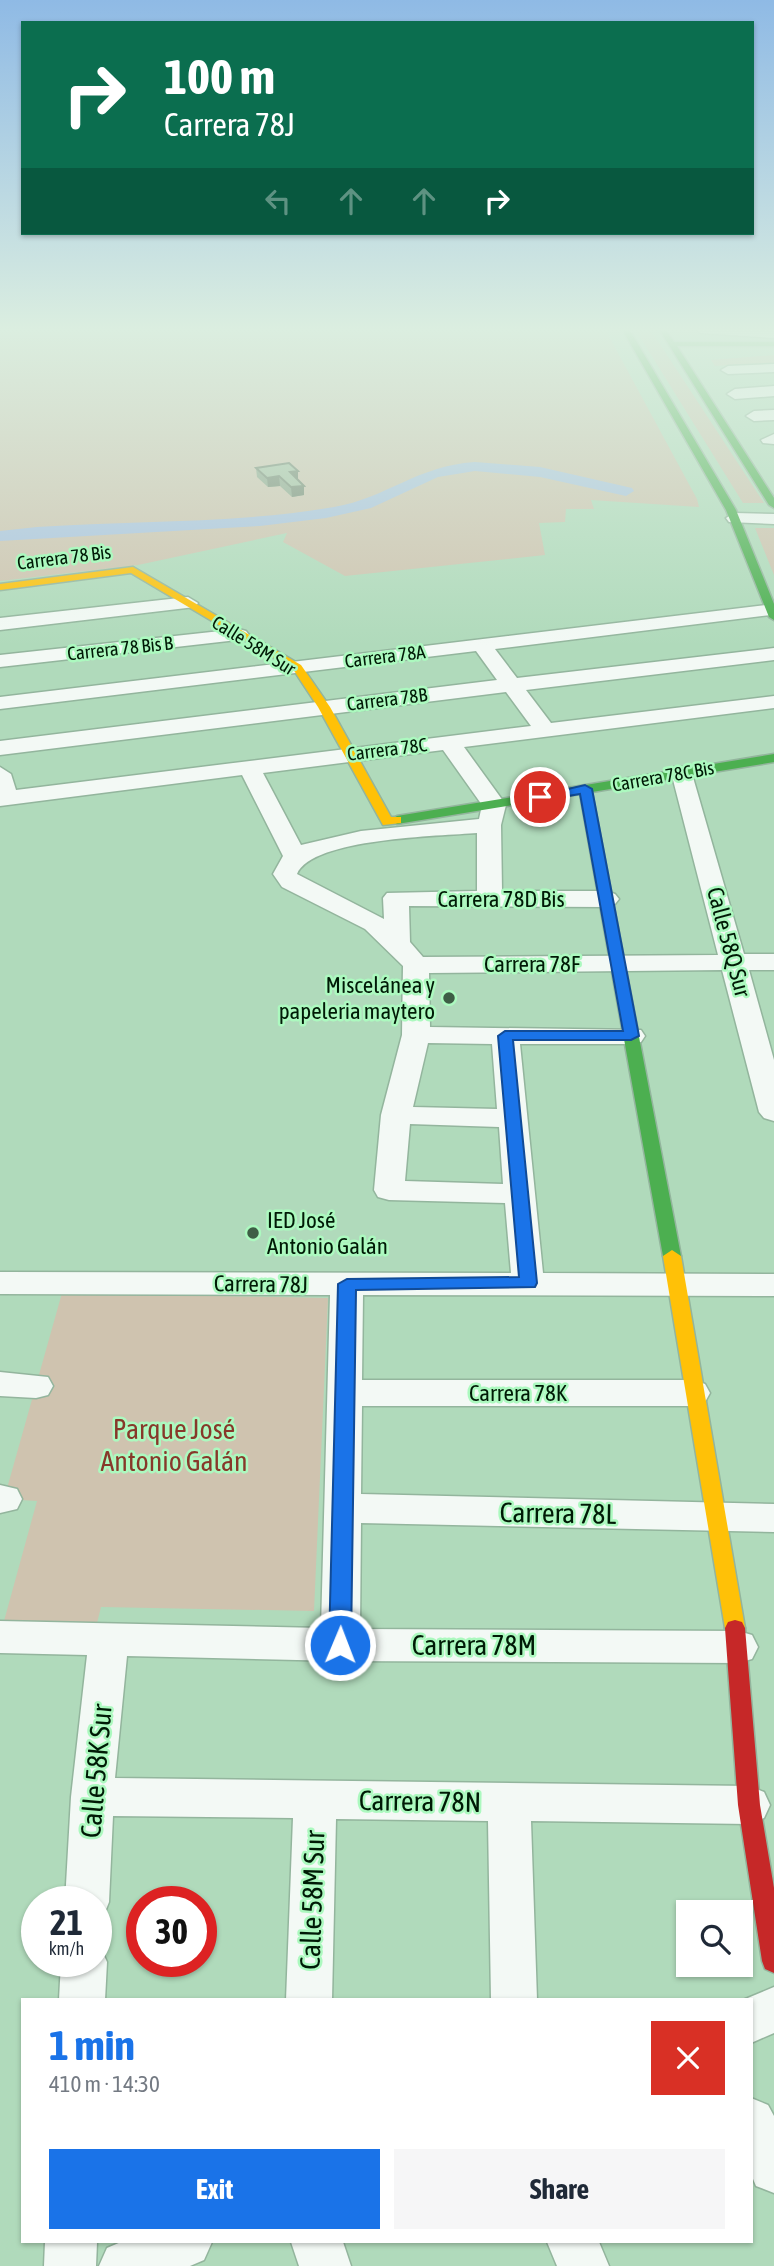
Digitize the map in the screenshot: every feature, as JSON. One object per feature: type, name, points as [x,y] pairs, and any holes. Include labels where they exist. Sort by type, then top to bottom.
[{"type":"street","points":[[687,435],[735,518],[772,613]]},
{"type":"street","points":[[729,435],[774,505]]},
{"type":"street","points":[[735,518],[774,519]]},
{"type":"street","name":"Carrera 78 Bis","points":[[0,587],[133,570]]},
{"type":"street","name":"Calle 58M Sur","points":[[133,570],[297,667],[324,706],[387,822],[427,823]]},
{"type":"street","points":[[0,624],[188,603]]},
{"type":"street","name":"Carrera 78A","points":[[0,703],[481,644],[772,613]]},
{"type":"street","name":"Carrera 78 Bis B","points":[[0,661],[239,635]]},
{"type":"street","points":[[481,644],[544,729]]},
{"type":"street","name":"Carrera 78B","points":[[0,748],[324,706],[774,654]]},
{"type":"street","name":"Carrera 78C","points":[[3,799],[349,753],[774,702]]},
{"type":"street","points":[[448,741],[491,815],[490,898]]},
{"type":"street","name":"Carrera 78C Bis","points":[[491,815],[585,789],[774,758]]},
{"type":"street","points":[[249,767],[290,866],[291,882],[374,924],[397,943],[416,965],[416,1035],[396,1115],[389,1190],[522,1194]]},
{"type":"street","name":"Calle 58Q Sur","points":[[682,772],[774,1112]]},
{"type":"street","points":[[0,774],[3,799]]},
{"type":"street","points":[[585,789],[677,1284],[693,1393],[738,1647],[749,1805],[774,1961]]},
{"type":"street","points":[[290,866],[313,849],[427,823],[491,815]]},
{"type":"street","name":"Carrera 78D Bis","points":[[397,943],[396,898],[606,899]]},
{"type":"street","name":"Carrera 78F","points":[[416,965],[774,962]]},
{"type":"street","points":[[416,1035],[631,1036]]},
{"type":"street","points":[[505,1036],[522,1194],[528,1283]]},
{"type":"street","points":[[396,1115],[515,1119]]},
{"type":"street","name":"Carrera 78J","points":[[0,1283],[774,1285]]},
{"type":"street","points":[[340,1645],[347,1284]]},
{"type":"street","points":[[0,1384],[36,1385]]},
{"type":"street","name":"Carrera 78K","points":[[343,1393],[693,1393]]},
{"type":"street","name":"Carrera 78L","points":[[342,1508],[774,1518]]},
{"type":"street","name":"Carrera 78M","points":[[0,1637],[340,1645],[738,1647]]},
{"type":"street","name":"Calle 58K Sur","points":[[88,1886],[92,1797],[109,1639]]},
{"type":"street","name":"Carrera 78N","points":[[92,1797],[749,1805]]},
{"type":"street","name":"Calle 58M Sur","points":[[309,1998],[315,1800]]},
{"type":"street","points":[[509,1802],[514,1998]]},
{"type":"street","points":[[82,1998],[83,1977]]},
{"type":"street","points":[[753,2019],[774,2010]]},
{"type":"street","points":[[753,2126],[774,2168]]},
{"type":"street","points":[[70,2266],[71,2243]]},
{"type":"street","points":[[125,2266],[183,2243]]},
{"type":"street","points":[[317,2243],[325,2266]]},
{"type":"street","points":[[573,2243],[583,2266]]},
{"type":"green space","points":[[0,435],[662,435],[699,507],[591,500],[594,509],[566,509],[565,522],[539,523],[545,555],[345,576],[283,542],[287,533],[138,565],[0,581]]},
{"type":"green space","points":[[701,435],[719,435],[764,503],[743,503]]},
{"type":"green space","points":[[755,528],[774,528],[774,575]]},
{"type":"green space","name":"Parque José Antonio Galán","points":[[62,1293],[328,1298],[314,1611],[101,1607],[97,1623],[4,1621],[37,1501],[4,1499]]},
{"type":"building","points":[[289,463],[298,471],[290,472],[304,486],[291,487],[279,476],[267,478],[256,468]]},
{"type":"waterway","points":[[0,536],[74,529],[260,521],[326,513],[374,501],[432,473],[475,466],[540,472],[626,491]]},
{"type":"traffic: fast","points":[[687,435],[731,510],[774,617]]},
{"type":"traffic: fast","points":[[729,435],[774,505]]},
{"type":"traffic: fast","points":[[397,820],[774,758]]},
{"type":"traffic: fast","points":[[585,789],[672,1256]]},
{"type":"traffic: slow","points":[[0,587],[133,570],[297,667],[324,707],[387,822],[397,820]]},
{"type":"traffic: slow","points":[[672,1256],[735,1628]]},
{"type":"traffic: jam","points":[[735,1628],[749,1805],[774,1961]]},
{"type":"place","name":"Miscelánea y papeleria maytero","points":[[449,998]]},
{"type":"place","name":"IED José Antonio Galán","points":[[253,1233]]},
{"type":"route","points":[[340,1645],[347,1284],[528,1283],[522,1194],[505,1036],[631,1036],[585,789],[540,797]]}]
